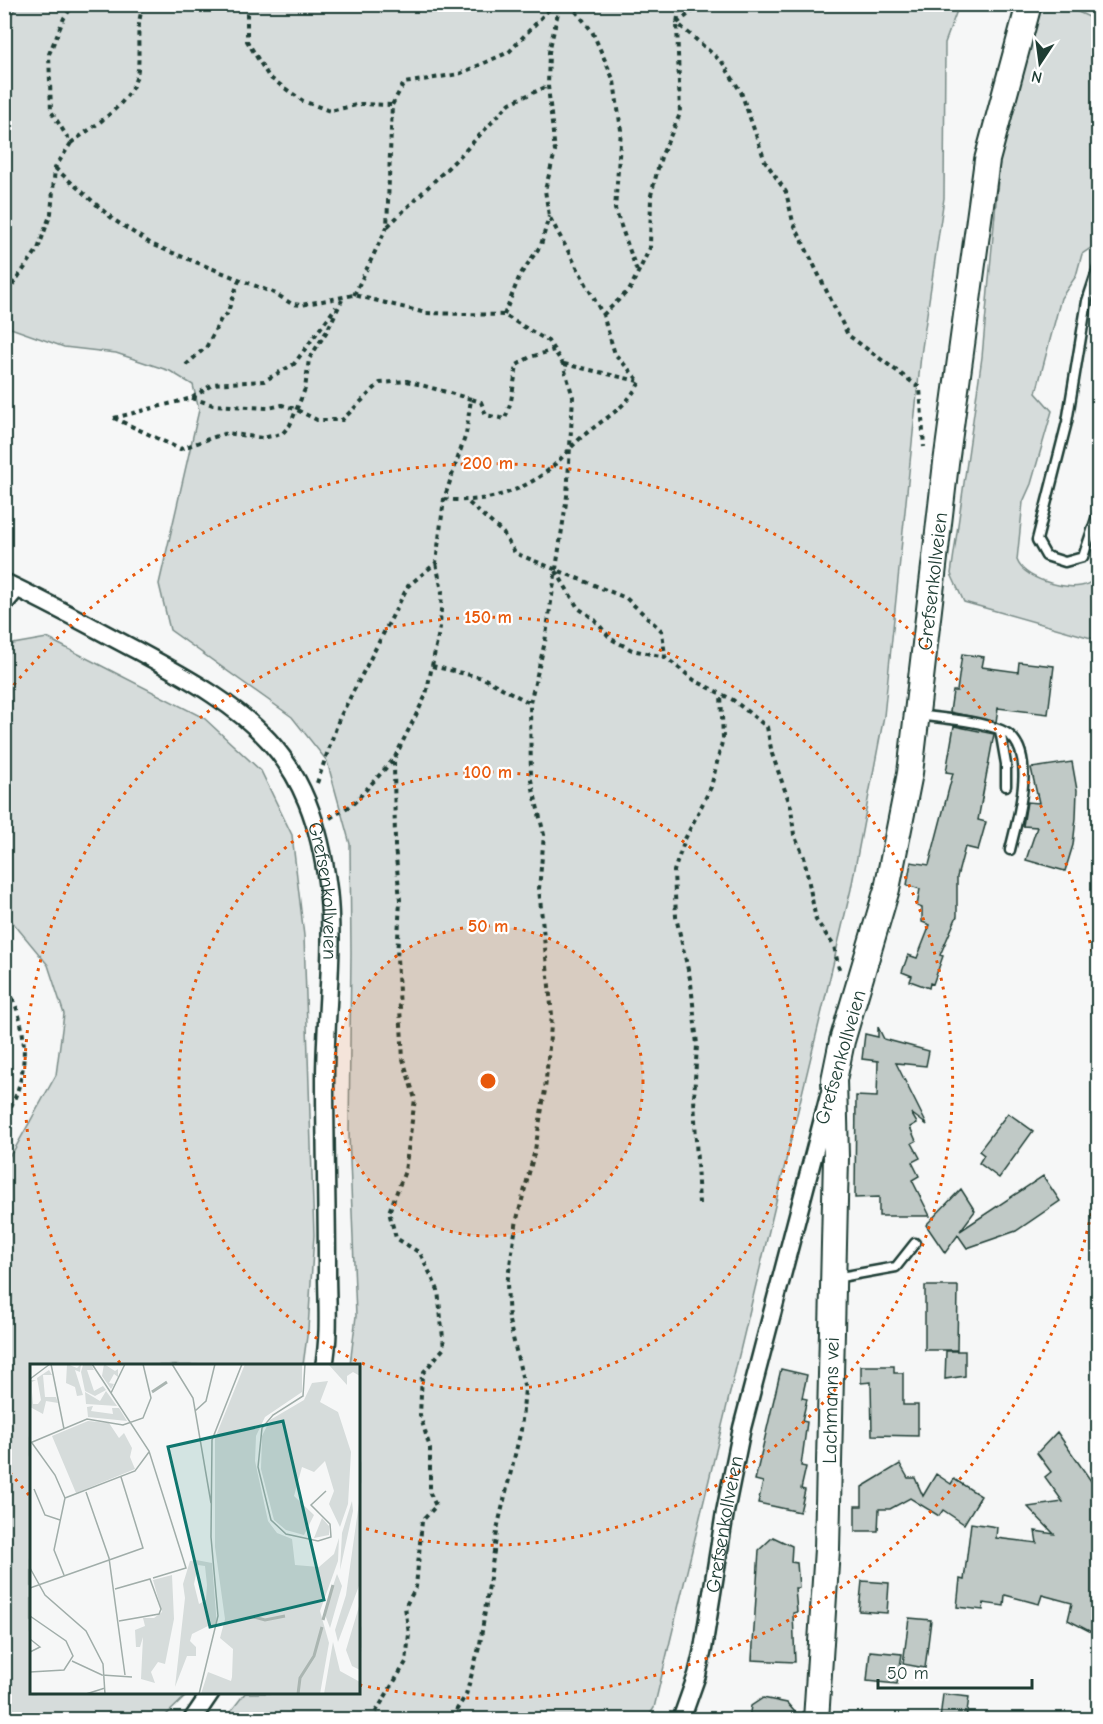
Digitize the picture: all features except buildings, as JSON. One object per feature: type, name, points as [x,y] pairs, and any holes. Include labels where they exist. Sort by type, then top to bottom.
[{"type":"street","name":"Grefsenkollveien","points":[[834,1080],[842,1041],[886,889],[910,773],[946,463],[987,160],[1029,4]]},
{"type":"street","name":"Grefsenkollveien","points":[[4,582],[179,674],[242,714],[286,761],[310,804],[330,908],[325,1079],[327,1294],[324,1364]]},
{"type":"street","name":"Lachmanns vei","points":[[816,1719],[827,1549],[834,1279],[824,1155],[834,1080]]},
{"type":"street","name":"Grefsenkollveien","points":[[681,1719],[697,1675],[703,1649],[725,1512],[742,1428],[824,1155]]},
{"type":"street","points":[[192,1719],[210,1694]]},
{"type":"lane","points":[[1098,268],[1087,302],[1067,422],[1037,540],[1046,556],[1065,562],[1083,557],[1098,513]]},
{"type":"lane","points":[[4,610],[21,590]]},
{"type":"lane","points":[[918,715],[972,722],[1000,730],[1009,734],[1017,745],[1024,763],[1023,793],[1010,850]]},
{"type":"lane","points":[[1000,730],[1006,764],[1006,786]]},
{"type":"lane","points":[[834,1279],[896,1267],[915,1243]]},
{"type":"path","points":[[71,143],[51,111],[49,54],[64,18],[74,4]]},
{"type":"path","points":[[4,301],[8,291],[39,249],[51,213],[55,168],[71,143],[106,117],[132,90],[138,70],[138,17],[144,4]]},
{"type":"path","points":[[247,4],[247,41],[269,77],[303,101],[330,111],[361,104],[392,105]]},
{"type":"path","points":[[387,227],[392,105],[404,83],[459,74],[509,52],[554,4]]},
{"type":"path","points":[[560,4],[549,52],[548,86],[555,152],[545,190],[549,216],[603,315],[615,354],[640,382]]},
{"type":"path","points":[[570,4],[591,31],[614,81],[621,130],[615,209],[638,275]]},
{"type":"path","points":[[603,315],[630,289],[650,248],[651,195],[658,166],[680,114],[677,23],[680,4]]},
{"type":"path","points":[[677,23],[702,4]]},
{"type":"path","points":[[677,23],[722,62],[741,92],[765,161],[786,192],[793,222],[848,335],[920,388],[925,451],[946,463]]},
{"type":"path","points":[[354,295],[387,227],[462,154],[510,103],[548,86]]},
{"type":"path","points":[[55,168],[114,220],[153,245],[276,294],[292,304],[342,299],[354,295],[426,313],[504,315],[548,341],[563,364],[573,398],[570,448],[556,571],[545,642],[530,704],[531,780],[544,835],[539,889],[552,1015],[537,1140],[517,1219],[507,1284],[508,1321],[525,1389],[520,1430],[498,1525],[480,1644],[466,1695],[450,1719]]},
{"type":"path","points":[[504,315],[520,274],[541,245],[549,216]]},
{"type":"path","points":[[186,365],[198,356],[214,335],[222,317],[231,306],[239,280]]},
{"type":"path","points":[[342,299],[309,359],[305,389],[290,425],[282,434],[262,438],[226,433],[180,449],[114,418],[192,398],[213,384],[264,381],[294,364],[342,299]]},
{"type":"path","points":[[192,398],[213,405],[269,408],[282,405],[317,420],[342,420],[380,383],[407,381],[481,402],[486,415],[505,419],[511,402],[517,365],[530,357],[554,350]]},
{"type":"path","points":[[563,364],[640,382]]},
{"type":"path","points":[[444,499],[469,502],[501,495],[527,484],[552,467],[570,448],[628,403],[640,382]]},
{"type":"path","points":[[316,826],[353,804],[394,759],[426,695],[440,627],[442,591],[436,563],[444,499],[466,434],[471,399]]},
{"type":"path","points":[[469,502],[503,533],[515,553],[626,598],[635,605],[662,631],[665,657]]},
{"type":"path","points":[[310,804],[339,719],[408,586],[436,563]]},
{"type":"path","points":[[556,571],[578,608],[594,619],[611,639],[632,650],[665,657],[694,680],[721,694],[767,727],[772,754],[791,807],[794,835],[804,856],[816,920],[834,946],[840,972]]},
{"type":"path","points":[[432,666],[483,678],[530,704]]},
{"type":"path","points":[[699,1204],[694,1098],[697,1045],[691,983],[676,918],[674,872],[685,839],[711,787],[723,738],[721,694]]},
{"type":"path","points":[[371,1719],[406,1662],[409,1634],[405,1607],[416,1587],[422,1521],[436,1506],[430,1493],[430,1448],[420,1415],[422,1374],[444,1348],[438,1290],[420,1253],[396,1238],[389,1212],[405,1171],[415,1099],[403,1059],[397,958],[400,900],[395,846],[394,759]]},
{"type":"path","points":[[4,982],[24,1028],[20,1089],[4,1119]]},
{"type":"path","points":[[4,1644],[9,1670],[4,1690]]},
{"type":"shaded area","points":[[17,5],[959,5],[945,43],[944,198],[921,355],[884,716],[851,889],[654,1708],[647,1719],[225,1719],[244,1694],[360,1694],[360,1364],[350,1364],[356,1316],[349,1134],[350,844],[327,761],[292,717],[170,630],[159,584],[199,410],[193,385],[170,371],[116,353],[64,347],[5,326],[4,29]]},
{"type":"shaded area","points":[[1032,5],[1063,5],[1098,21],[1098,243],[1082,254],[1076,276],[1061,298],[1036,393],[1052,411],[1031,484],[1023,502],[1017,560],[1027,572],[1054,584],[1083,586],[1098,578],[1098,640],[964,602],[951,574],[982,357],[1000,158]]},
{"type":"shaded area","points":[[47,638],[204,718],[261,771],[292,835],[304,936],[314,1235],[308,1329],[303,1364],[30,1364],[30,1694],[188,1694],[162,1719],[5,1719],[5,1161],[14,1150],[56,1075],[64,1014],[48,965],[5,913],[4,656],[13,644]]}]
